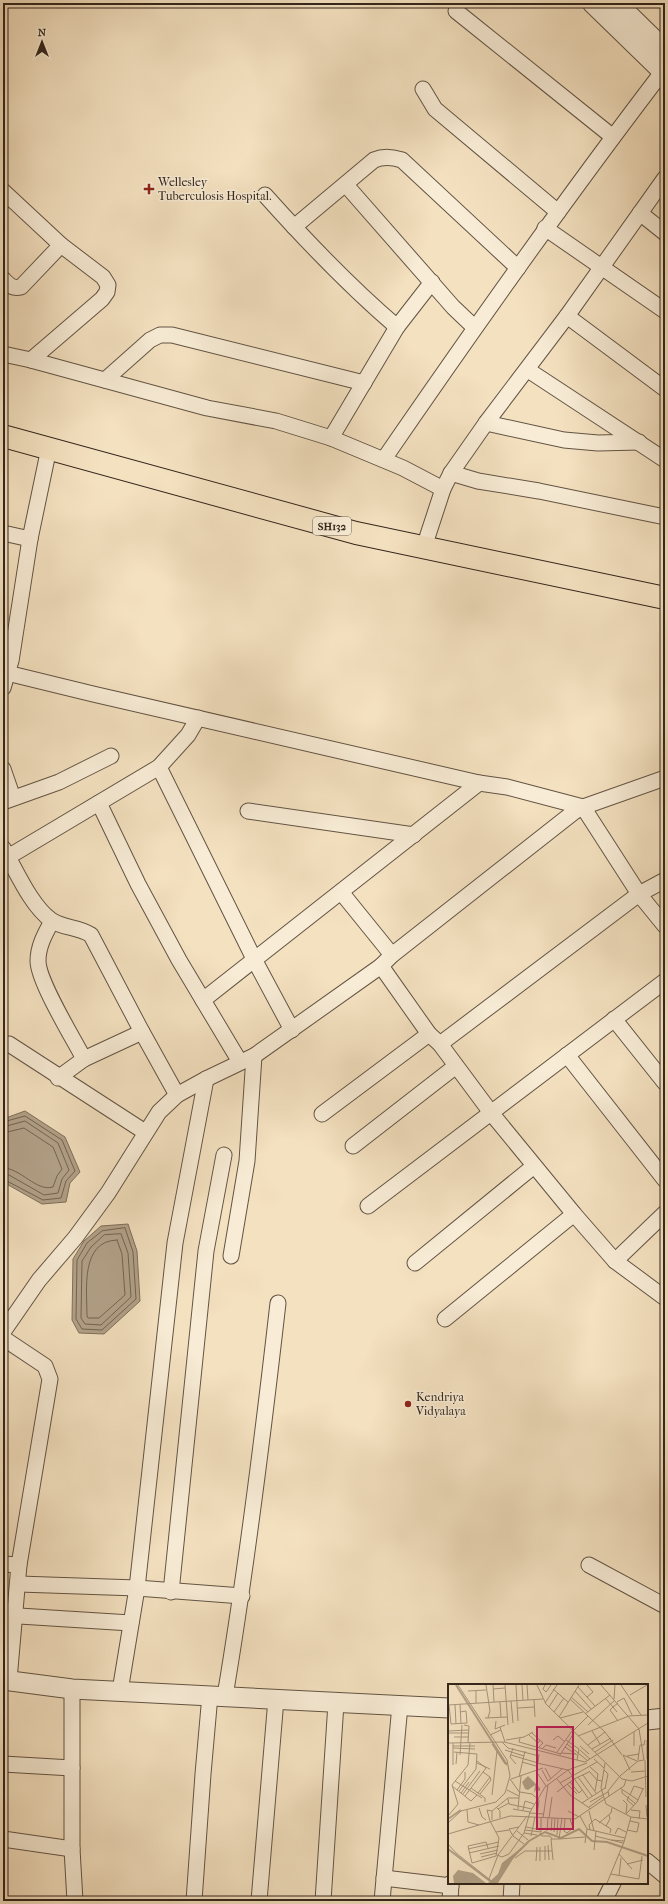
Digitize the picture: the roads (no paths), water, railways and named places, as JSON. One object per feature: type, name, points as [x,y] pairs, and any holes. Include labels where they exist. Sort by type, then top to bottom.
[{"type":"main road","name":"SH132","points":[[3,436],[356,533],[665,598]]},
{"type":"street","points":[[384,460],[474,327],[518,268],[545,228],[613,136],[664,72],[592,3]]},
{"type":"street","points":[[617,3],[665,50]]},
{"type":"street","points":[[456,11],[613,136]]},
{"type":"street","points":[[423,89],[435,109],[558,212]]},
{"type":"street","points":[[294,228],[374,160],[382,157],[392,157],[402,160],[518,268]]},
{"type":"street","points":[[424,547],[442,489],[451,473],[486,423],[528,370],[665,178]]},
{"type":"street","points":[[346,185],[474,327]]},
{"type":"street","points":[[3,191],[62,245],[103,277],[108,285],[107,292],[102,299],[31,360]]},
{"type":"street","points":[[265,195],[294,228],[359,294],[397,327]]},
{"type":"street","points":[[640,213],[665,233]]},
{"type":"street","points":[[545,228],[665,311]]},
{"type":"street","points":[[3,279],[11,287],[21,287],[62,245]]},
{"type":"street","points":[[331,438],[397,327],[432,282]]},
{"type":"street","points":[[567,316],[665,389]]},
{"type":"street","points":[[105,380],[150,340],[160,335],[172,335],[364,383]]},
{"type":"street","points":[[3,354],[31,360],[207,408],[276,421],[331,438],[384,460],[442,489]]},
{"type":"street","points":[[528,370],[665,460]]},
{"type":"street","points":[[486,423],[564,440],[598,444],[639,442]]},
{"type":"street","points":[[3,688],[30,539],[49,448]]},
{"type":"street","points":[[451,473],[478,481],[539,491],[665,517]]},
{"type":"street","points":[[3,533],[30,539]]},
{"type":"street","points":[[7,664],[198,718],[479,783],[507,787],[582,807],[639,894],[665,926]]},
{"type":"street","points":[[177,1095],[91,936],[82,929],[63,926],[52,920],[39,909],[5,852],[99,803],[159,767],[184,740],[198,718]]},
{"type":"street","points":[[3,769],[8,800],[59,782],[111,756]]},
{"type":"street","points":[[159,767],[254,961],[292,1030]]},
{"type":"street","points":[[3,1332],[40,1280],[75,1238],[108,1193],[159,1112],[177,1095],[254,1056],[292,1030],[381,966],[392,955],[582,807],[665,778]]},
{"type":"street","points":[[203,1000],[479,783]]},
{"type":"street","points":[[99,803],[138,884],[203,1000],[240,1062]]},
{"type":"street","points":[[248,811],[414,834]]},
{"type":"street","points":[[440,1044],[563,953],[639,894],[665,880]]},
{"type":"street","points":[[341,892],[392,955]]},
{"type":"street","points":[[52,920],[40,946],[38,962],[44,982],[84,1059]]},
{"type":"street","points":[[381,966],[429,1034],[440,1044],[492,1114],[574,1214],[615,1261],[665,1298]]},
{"type":"street","points":[[368,1206],[492,1114],[665,981]]},
{"type":"street","points":[[614,1019],[665,1083]]},
{"type":"street","points":[[58,1078],[84,1059],[142,1032]]},
{"type":"street","points":[[322,1114],[429,1034]]},
{"type":"street","points":[[9,1044],[58,1078],[145,1132]]},
{"type":"street","points":[[567,1055],[665,1180]]},
{"type":"street","points":[[231,1256],[247,1161],[254,1056]]},
{"type":"street","points":[[353,1146],[456,1066]]},
{"type":"street","points":[[120,1691],[137,1588],[175,1244],[206,1079]]},
{"type":"street","points":[[171,1592],[206,1251],[224,1155]]},
{"type":"street","points":[[415,1263],[534,1166]]},
{"type":"street","points":[[615,1261],[665,1213]]},
{"type":"street","points":[[445,1319],[574,1214]]},
{"type":"street","points":[[194,1901],[218,1696],[242,1596],[259,1469],[278,1303]]},
{"type":"street","points":[[3,1338],[45,1366],[50,1379],[20,1565],[19,1584],[9,1615],[6,1680],[72,1688],[448,1708]]},
{"type":"street","points":[[3,1564],[20,1565]]},
{"type":"street","points":[[589,1565],[665,1606]]},
{"type":"street","points":[[19,1584],[137,1588],[171,1592],[242,1596]]},
{"type":"street","points":[[9,1615],[131,1623]]},
{"type":"street","points":[[72,1688],[72,1849],[75,1901]]},
{"type":"street","points":[[259,1901],[276,1699]]},
{"type":"street","points":[[323,1901],[336,1703]]},
{"type":"street","points":[[382,1901],[400,1705]]},
{"type":"street","points":[[648,1720],[665,1718]]},
{"type":"street","points":[[3,1764],[72,1768]]},
{"type":"street","points":[[3,1839],[72,1849]]},
{"type":"street","points":[[648,1862],[665,1876]]},
{"type":"street","points":[[384,1878],[448,1884]]},
{"type":"street","points":[[450,1901],[451,1884]]},
{"type":"street","points":[[511,1901],[512,1884]]},
{"type":"street","points":[[604,1901],[612,1884]]},
{"type":"water","points":[[25,1111],[65,1137],[80,1172],[70,1183],[66,1202],[42,1204],[3,1182],[3,1119]]},
{"type":"water","points":[[128,1224],[137,1251],[140,1301],[104,1334],[79,1333],[72,1320],[73,1259],[84,1241],[101,1226]]},
{"type":"place","name":"Wellesley Tuberculosis Hospital.","points":[[149,189]]},
{"type":"place","name":"Kendriya Vidyalaya","points":[[408,1404]]}]
